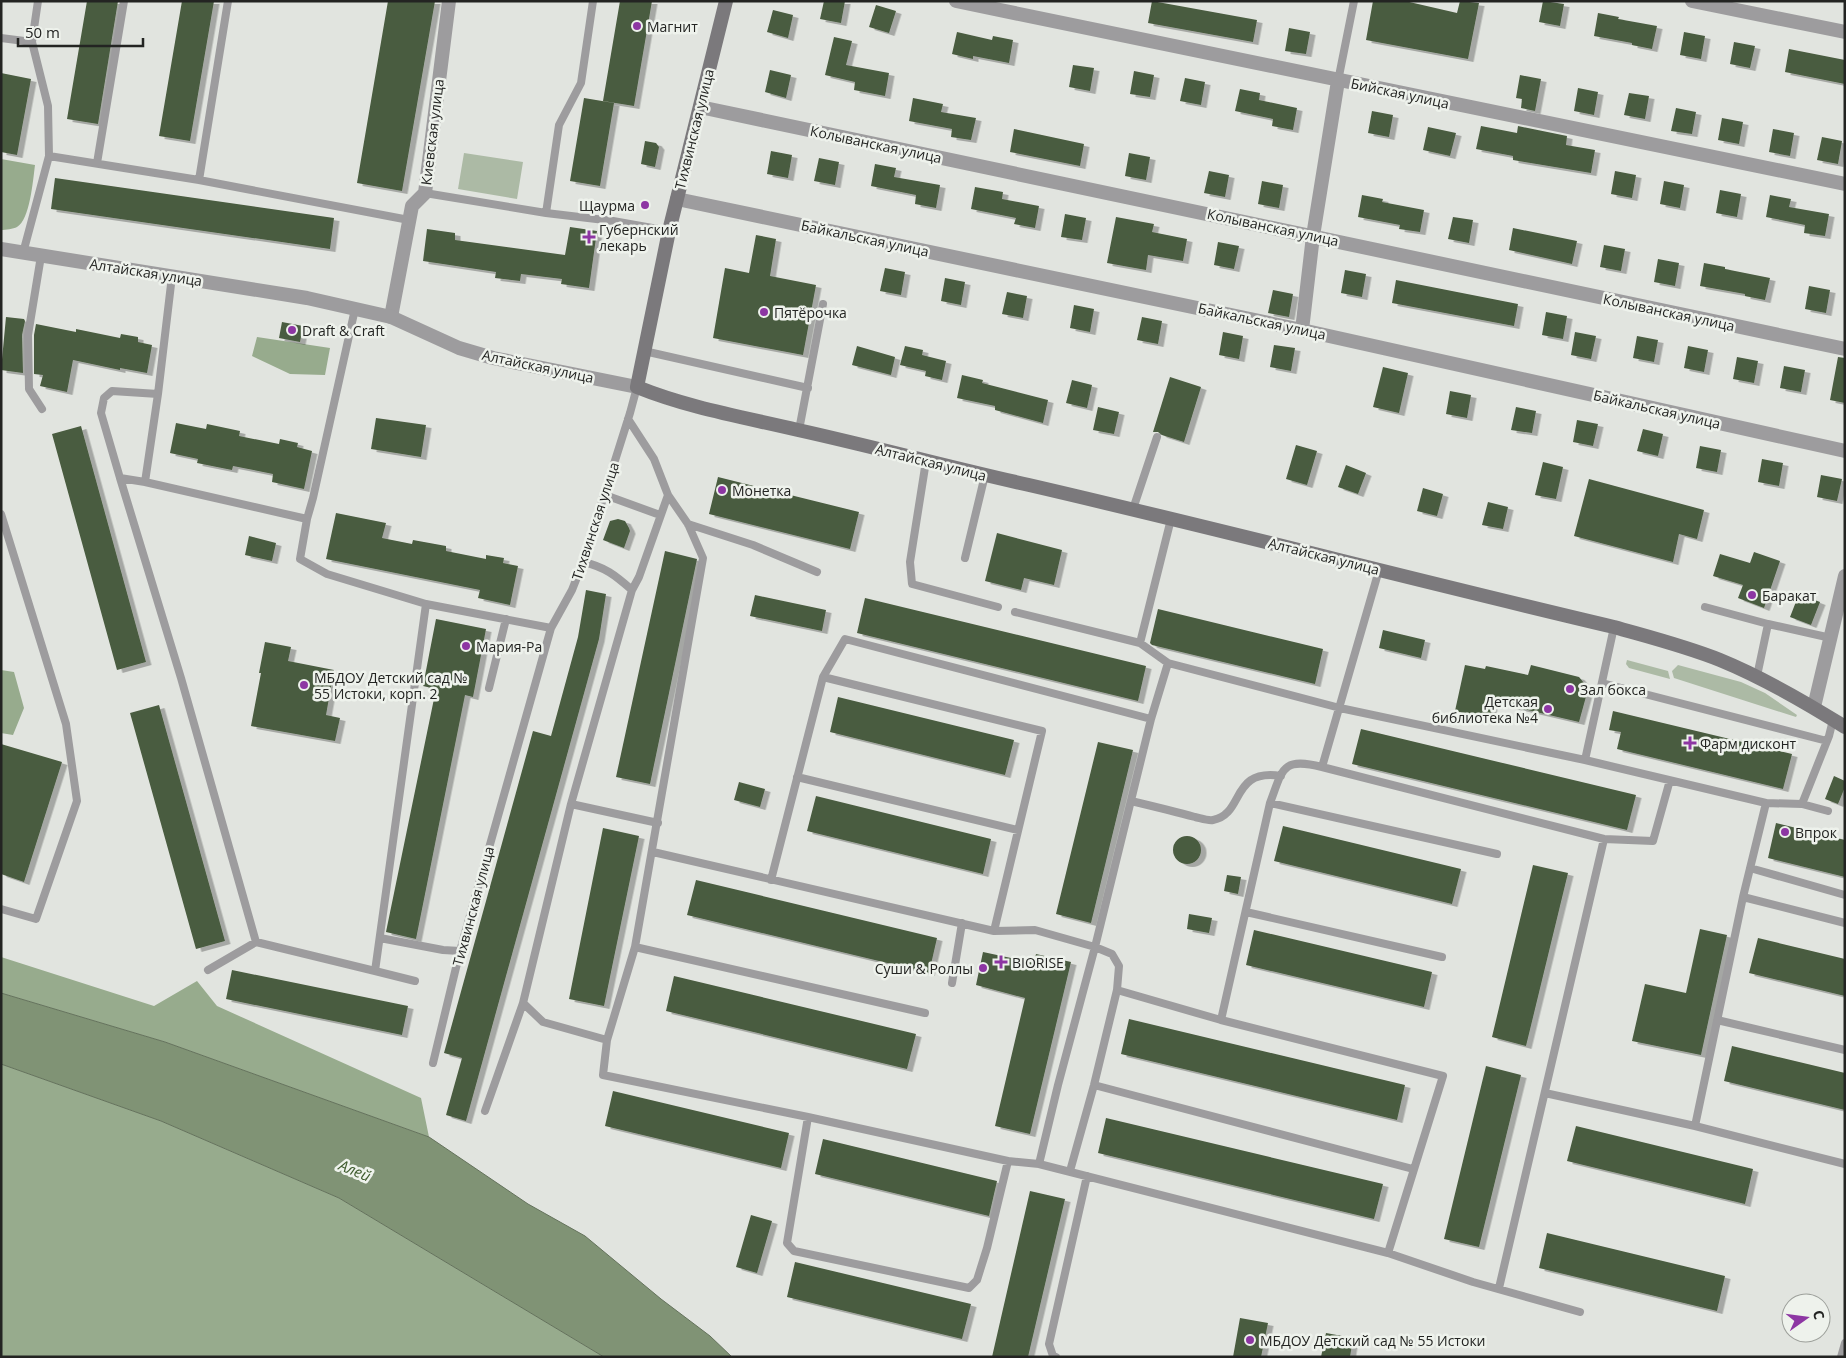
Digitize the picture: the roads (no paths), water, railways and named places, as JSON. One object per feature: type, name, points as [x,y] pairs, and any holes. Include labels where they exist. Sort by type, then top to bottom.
[{"type":"main road","name":"Тихвинская улица","points":[[637,386],[668,231],[726,1]]},
{"type":"main road","name":"Алтайская улица","points":[[637,386],[667,399],[696,407],[1133,509],[1614,627],[1675,645],[1757,676],[1839,724]]},
{"type":"street","name":"Киевская улица","points":[[390,317],[412,206],[425,193],[449,1]]},
{"type":"street","name":"Бийская улица","points":[[956,1],[1845,184]]},
{"type":"street","points":[[1692,1],[1845,32]]},
{"type":"street","points":[[1302,330],[1313,236],[1338,80]]},
{"type":"street","name":"Колыванская улица","points":[[700,107],[1845,349]]},
{"type":"street","name":"Байкальская улица","points":[[677,199],[1302,330],[1845,451]]},
{"type":"street","name":"Алтайская улица","points":[[1,250],[307,298],[390,317],[458,348],[493,358],[637,386]]},
{"type":"street","points":[[1814,708],[1845,576]]},
{"type":"lane","points":[[23,253],[49,156],[48,106],[32,42],[38,1]]},
{"type":"lane","points":[[97,163],[124,1]]},
{"type":"lane","points":[[199,180],[228,1]]},
{"type":"lane","points":[[546,213],[560,125],[581,83],[593,1]]},
{"type":"lane","points":[[1338,80],[1354,1]]},
{"type":"lane","points":[[1,38],[32,42]]},
{"type":"lane","points":[[49,156],[199,180],[409,220]]},
{"type":"lane","points":[[425,193],[668,231]]},
{"type":"lane","points":[[41,256],[28,335],[29,389],[42,409]]},
{"type":"lane","points":[[145,482],[172,276]]},
{"type":"lane","points":[[799,430],[823,304]]},
{"type":"lane","points":[[355,309],[307,519],[300,559],[327,574],[426,604],[550,628]]},
{"type":"lane","points":[[644,351],[808,388]]},
{"type":"lane","name":"Тихвинская улица","points":[[433,1063],[460,951],[550,628],[572,590],[583,562],[637,386]]},
{"type":"lane","points":[[158,394],[112,391],[104,398],[101,413],[181,678],[256,942]]},
{"type":"lane","points":[[628,419],[654,459],[668,495],[688,524],[703,558],[635,947],[607,1040],[603,1075],[1008,1160],[1070,1171],[1388,1253],[1580,1312]]},
{"type":"lane","points":[[1133,509],[1157,437]]},
{"type":"lane","points":[[926,461],[910,562],[912,584],[998,607]]},
{"type":"lane","points":[[965,558],[985,475]]},
{"type":"lane","points":[[120,478],[307,519]]},
{"type":"lane","points":[[604,495],[660,515]]},
{"type":"lane","points":[[485,1111],[523,1003],[571,804],[632,590],[639,576],[668,495]]},
{"type":"lane","points":[[1,514],[66,724],[77,801],[36,919],[1,909]]},
{"type":"lane","points":[[1140,643],[1171,519]]},
{"type":"lane","points":[[688,524],[753,545],[817,572]]},
{"type":"lane","points":[[583,562],[601,567],[617,577],[632,590]]},
{"type":"lane","points":[[1322,767],[1379,570]]},
{"type":"lane","points":[[375,971],[426,604]]},
{"type":"lane","points":[[1705,607],[1831,638]]},
{"type":"lane","points":[[1015,612],[1140,643],[1168,662],[1340,708],[1586,760],[1766,803],[1802,804],[1828,811]]},
{"type":"lane","points":[[489,688],[506,619]]},
{"type":"lane","points":[[1757,676],[1768,624]]},
{"type":"lane","points":[[1586,760],[1614,627]]},
{"type":"lane","points":[[771,880],[823,677],[845,639],[1151,719]]},
{"type":"lane","points":[[1039,1164],[1151,719],[1168,662]]},
{"type":"lane","points":[[823,677],[1042,731],[994,931]]},
{"type":"lane","points":[[1602,683],[1827,741]]},
{"type":"lane","points":[[1802,804],[1827,741],[1839,724]]},
{"type":"lane","points":[[1221,1020],[1270,803],[1282,771],[1292,764],[1302,762],[1604,840],[1653,841],[1670,780]]},
{"type":"lane","points":[[1131,801],[1212,821],[1226,814],[1244,787],[1255,776],[1267,774],[1281,776]]},
{"type":"lane","points":[[797,777],[1018,830]]},
{"type":"lane","points":[[1270,803],[1497,854]]},
{"type":"lane","points":[[1695,1126],[1743,897],[1766,803]]},
{"type":"lane","points":[[571,804],[658,823]]},
{"type":"lane","points":[[1499,1288],[1604,840]]},
{"type":"lane","points":[[652,852],[994,931],[1035,930],[1095,947],[1112,954],[1119,966],[1117,990],[1094,1085],[1070,1171]]},
{"type":"lane","points":[[1750,868],[1845,895]]},
{"type":"lane","points":[[1743,897],[1845,923]]},
{"type":"lane","points":[[1246,912],[1442,957]]},
{"type":"lane","points":[[952,984],[962,923]]},
{"type":"lane","points":[[380,938],[443,950],[460,951]]},
{"type":"lane","points":[[208,970],[256,942],[415,981]]},
{"type":"lane","points":[[635,947],[925,1013]]},
{"type":"lane","points":[[1117,990],[1221,1020],[1443,1076],[1388,1253]]},
{"type":"lane","points":[[523,1003],[543,1022],[607,1040]]},
{"type":"lane","points":[[1717,1020],[1845,1050]]},
{"type":"lane","points":[[1094,1085],[1413,1169]]},
{"type":"lane","points":[[1545,1092],[1695,1126],[1845,1164]]},
{"type":"lane","points":[[808,1117],[787,1244],[794,1251],[969,1288],[977,1280],[987,1248],[1008,1160]]},
{"type":"lane","points":[[1056,1357],[1053,1356],[1049,1344],[1087,1176]]},
{"type":"lane","points":[[1841,1357],[1845,1343]]},
{"type":"water","name":"Алей","points":[[1,993],[165,1042],[429,1137],[528,1204],[585,1236],[661,1299],[710,1336],[732,1357],[604,1357],[339,1198],[161,1121],[1,1064]]},
{"type":"place","name":"Магнит","points":[[637,26]]},
{"type":"place","name":"Щаурма","points":[[645,205]]},
{"type":"place","name":"Губернский лекарь","points":[[589,237]]},
{"type":"place","name":"Пятёрочка","points":[[764,312]]},
{"type":"place","name":"Draft & Craft","points":[[292,330]]},
{"type":"place","name":"Монетка","points":[[722,490]]},
{"type":"place","name":"Баракат","points":[[1752,595]]},
{"type":"place","name":"Мария-Ра","points":[[466,646]]},
{"type":"place","name":"МБДОУ Детский сад № 55 Истоки, корп. 2","points":[[304,685]]},
{"type":"place","name":"Зал бокса","points":[[1570,689]]},
{"type":"place","name":"Детская библиотека №4","points":[[1548,709]]},
{"type":"place","name":"Фарм дисконт","points":[[1690,743]]},
{"type":"place","name":"Впрок","points":[[1785,832]]},
{"type":"place","name":"BIORISE","points":[[1001,962]]},
{"type":"place","name":"Суши & Роллы","points":[[983,968]]},
{"type":"place","name":"МБДОУ Детский сад № 55 Истоки","points":[[1250,1340]]}]
